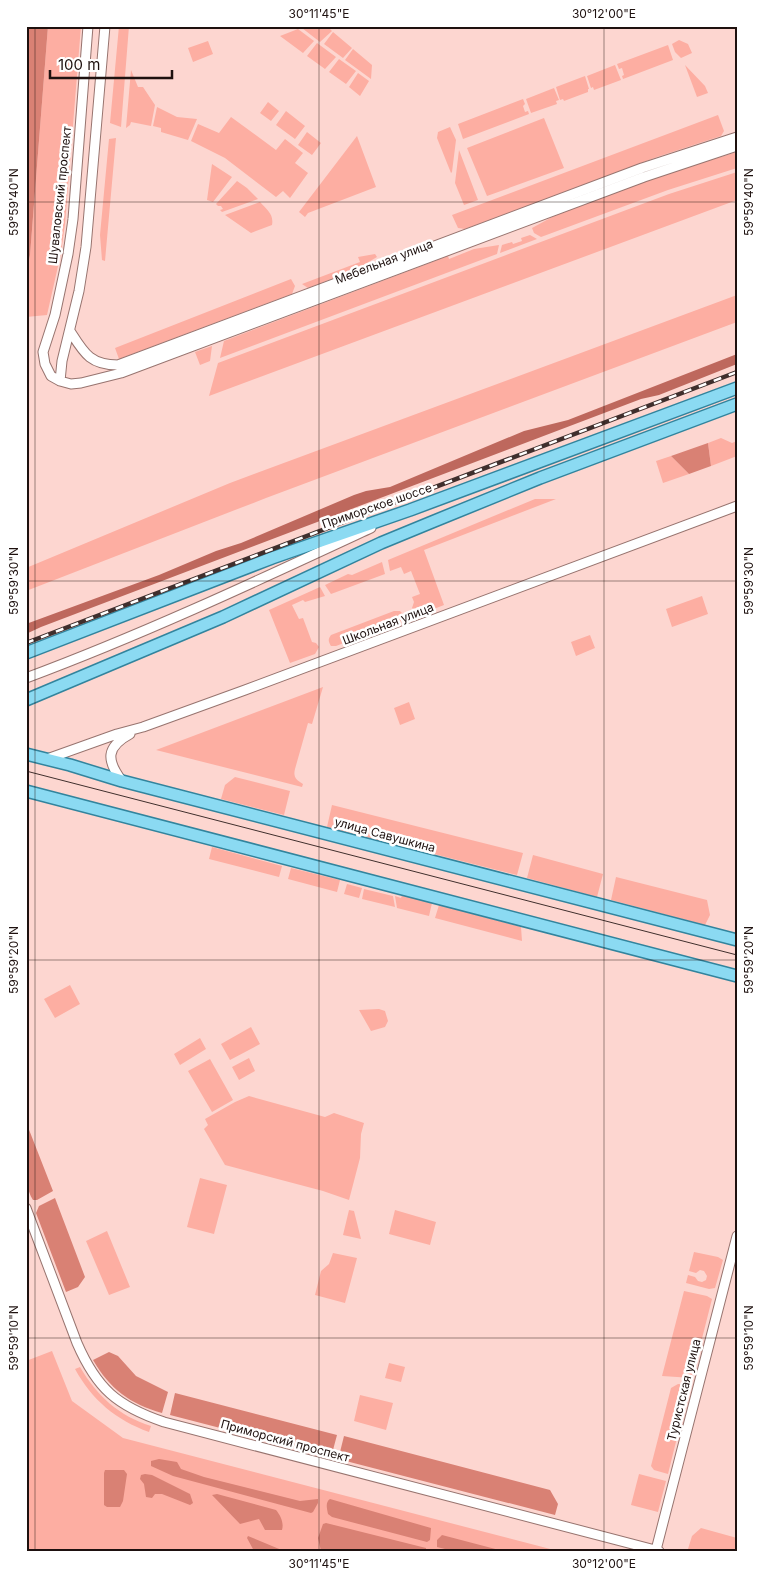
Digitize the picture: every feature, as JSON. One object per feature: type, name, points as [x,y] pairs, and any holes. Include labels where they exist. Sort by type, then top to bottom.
[{"type":"main road","name":"Приморское шоссе","points":[[26,652],[272,558],[410,510],[737,388]]},
{"type":"main road","points":[[26,700],[54,690],[223,617],[380,543],[540,478],[737,404]]},
{"type":"main road","name":"улица Савушкина","points":[[26,754],[122,781],[737,940]]},
{"type":"main road","points":[[26,791],[737,976]]},
{"type":"street","name":"Шуваловский проспект","points":[[60,381],[51,376],[45,364],[43,352],[61,292],[73,219],[88,26]]},
{"type":"street","points":[[60,381],[62,361],[79,291],[87,241],[105,26]]},
{"type":"street","name":"Мебельная улица","points":[[70,331],[86,355],[98,363],[118,365],[642,168],[737,137]]},
{"type":"street","name":"Мебельная улица","points":[[60,381],[71,384],[82,383],[121,373],[644,177],[737,146]]},
{"type":"street","name":"Школьная улица","points":[[46,759],[117,734],[144,727],[255,687],[737,506]]},
{"type":"street","points":[[26,678],[210,603],[410,510]]},
{"type":"street","points":[[122,781],[113,769],[111,762],[114,746],[120,740],[144,727]]},
{"type":"street","name":"Приморский проспект","points":[[26,1208],[74,1336],[86,1362],[104,1390],[139,1414],[657,1550]]},
{"type":"street","name":"Туристская улица","points":[[657,1550],[737,1236]]},
{"type":"shaded area","points":[[26,26],[48,26],[30,255],[26,274]]},
{"type":"shaded area","points":[[48,26],[81,26],[61,253],[47,315],[26,317],[26,274],[30,255]]},
{"type":"shaded area","points":[[119,26],[129,26],[121,127],[110,123]]},
{"type":"shaded area","points":[[307,26],[327,26],[332,31],[320,42],[302,28]]},
{"type":"shaded area","points":[[298,29],[314,41],[303,53],[280,36]]},
{"type":"shaded area","points":[[333,32],[352,48],[343,58],[324,44]]},
{"type":"shaded area","points":[[679,40],[688,44],[692,53],[681,58],[675,52],[672,44]]},
{"type":"shaded area","points":[[208,41],[213,54],[193,62],[188,48]]},
{"type":"shaded area","points":[[317,43],[336,57],[325,69],[307,56]]},
{"type":"shaded area","points":[[668,45],[673,60],[623,79],[622,68],[619,69],[617,64]]},
{"type":"shaded area","points":[[353,49],[372,65],[371,79],[345,60]]},
{"type":"shaded area","points":[[339,59],[356,71],[346,84],[329,72]]},
{"type":"shaded area","points":[[615,65],[621,80],[594,90],[593,87],[591,88],[587,76]]},
{"type":"shaded area","points":[[685,65],[705,86],[708,93],[697,97]]},
{"type":"shaded area","points":[[131,70],[138,87],[143,87],[155,105],[151,126],[131,122],[126,128]]},
{"type":"shaded area","points":[[358,73],[369,81],[360,96],[349,87]]},
{"type":"shaded area","points":[[585,76],[589,89],[588,92],[564,101],[563,99],[560,100],[556,87]]},
{"type":"shaded area","points":[[554,88],[559,100],[556,101],[557,104],[531,113],[526,99]]},
{"type":"shaded area","points":[[523,99],[525,112],[528,111],[529,114],[463,139],[458,124]]},
{"type":"shaded area","points":[[268,102],[279,111],[271,121],[260,113]]},
{"type":"shaded area","points":[[157,107],[177,117],[197,119],[188,140],[161,132],[161,128],[153,126]]},
{"type":"shaded area","points":[[286,111],[305,126],[295,139],[276,125]]},
{"type":"shaded area","points":[[718,115],[724,131],[721,136],[657,157],[465,229],[458,228],[452,215]]},
{"type":"shaded area","points":[[231,117],[276,150],[285,139],[303,153],[295,163],[308,173],[290,198],[283,191],[276,197],[225,158],[191,141],[198,124],[219,133]]},
{"type":"shaded area","points":[[544,118],[564,168],[487,196],[467,148]]},
{"type":"shaded area","points":[[450,127],[456,140],[451,173],[437,138],[438,132]]},
{"type":"shaded area","points":[[307,132],[321,143],[312,155],[298,145]]},
{"type":"shaded area","points":[[357,136],[376,187],[308,213],[305,217],[299,212]]},
{"type":"shaded area","points":[[116,138],[105,261],[102,260],[100,235],[109,139]]},
{"type":"shaded area","points":[[459,150],[478,200],[464,205],[455,183]]},
{"type":"shaded area","points":[[737,152],[737,168],[668,190],[541,237],[534,233],[532,228],[554,216],[662,175]]},
{"type":"shaded area","points":[[212,164],[232,177],[213,202],[207,200]]},
{"type":"shaded area","points":[[737,172],[737,200],[209,396],[218,363],[669,194]]},
{"type":"shaded area","points":[[237,181],[258,199],[222,212],[220,210],[223,209],[221,206],[216,204]]},
{"type":"shaded area","points":[[260,202],[271,215],[272,225],[251,233],[225,215]]},
{"type":"shaded area","points":[[530,235],[537,239],[500,253],[502,245],[522,241],[521,238]]},
{"type":"shaded area","points":[[499,245],[497,254],[220,358],[224,341],[448,256],[449,259],[474,249]]},
{"type":"shaded area","points":[[375,254],[377,257],[355,270],[308,288],[302,284],[360,262],[358,257]]},
{"type":"shaded area","points":[[291,279],[295,286],[292,294],[119,359],[115,348]]},
{"type":"shaded area","points":[[737,295],[737,322],[266,498],[26,591],[26,568],[230,483]]},
{"type":"shaded area","points":[[212,346],[210,361],[200,365],[195,352]]},
{"type":"shaded area","points":[[737,354],[737,364],[659,395],[641,399],[26,634],[26,624],[241,543],[354,495],[390,487],[524,431],[568,420]]},
{"type":"shaded area","points":[[721,438],[732,443],[737,441],[737,456],[711,466],[708,443]]},
{"type":"shaded area","points":[[708,443],[711,466],[689,474],[671,456]]},
{"type":"shaded area","points":[[671,456],[689,474],[663,483],[656,461]]},
{"type":"shaded area","points":[[535,499],[556,499],[424,550],[444,605],[421,614],[412,608],[414,602],[412,597],[420,594],[411,571],[404,574],[401,567],[390,571],[388,560]]},
{"type":"shaded area","points":[[382,562],[385,574],[331,594],[325,585],[348,574],[352,575]]},
{"type":"shaded area","points":[[320,587],[325,596],[305,602],[303,600],[292,605],[299,619],[303,618],[312,642],[316,643],[319,647],[315,654],[290,663],[269,610]]},
{"type":"shaded area","points":[[702,596],[708,614],[672,627],[666,609]]},
{"type":"shaded area","points":[[394,611],[400,611],[404,619],[336,646],[331,646],[329,638],[331,635]]},
{"type":"shaded area","points":[[590,635],[595,648],[576,656],[571,642]]},
{"type":"shaded area","points":[[323,687],[312,724],[308,723],[294,772],[297,780],[303,784],[302,787],[156,750]]},
{"type":"shaded area","points":[[409,702],[415,719],[400,725],[394,708]]},
{"type":"shaded area","points":[[235,777],[290,791],[284,815],[221,799],[225,785]]},
{"type":"shaded area","points":[[332,805],[523,853],[517,875],[327,827]]},
{"type":"shaded area","points":[[212,847],[282,866],[279,877],[209,859]]},
{"type":"shaded area","points":[[533,855],[603,874],[597,897],[527,878]]},
{"type":"shaded area","points":[[291,868],[340,880],[337,892],[288,879]]},
{"type":"shaded area","points":[[616,877],[707,900],[710,915],[705,925],[611,900]]},
{"type":"shaded area","points":[[347,884],[362,888],[359,898],[344,894]]},
{"type":"shaded area","points":[[364,889],[393,896],[395,907],[362,899]]},
{"type":"shaded area","points":[[402,895],[432,903],[429,916],[397,908],[395,896],[401,898]]},
{"type":"shaded area","points":[[439,905],[521,927],[522,941],[435,918]]},
{"type":"shaded area","points":[[70,985],[80,1004],[55,1018],[44,999]]},
{"type":"shaded area","points":[[379,1009],[385,1011],[388,1021],[385,1027],[371,1031],[359,1010]]},
{"type":"shaded area","points":[[251,1027],[260,1044],[230,1060],[221,1044]]},
{"type":"shaded area","points":[[200,1038],[206,1049],[180,1065],[174,1054]]},
{"type":"shaded area","points":[[249,1058],[255,1071],[239,1080],[232,1067]]},
{"type":"shaded area","points":[[210,1059],[233,1100],[212,1112],[188,1071]]},
{"type":"shaded area","points":[[249,1096],[325,1117],[334,1113],[364,1123],[361,1134],[360,1158],[349,1200],[323,1191],[225,1165],[204,1129],[208,1125],[205,1119]]},
{"type":"shaded area","points":[[26,1122],[53,1191],[37,1200],[33,1200],[27,1184],[25,1163]]},
{"type":"shaded area","points":[[200,1178],[227,1185],[214,1234],[187,1227]]},
{"type":"shaded area","points":[[55,1198],[85,1277],[78,1287],[66,1292],[36,1213],[39,1206]]},
{"type":"shaded area","points":[[349,1210],[354,1211],[361,1239],[343,1235]]},
{"type":"shaded area","points":[[395,1210],[436,1222],[430,1245],[389,1234]]},
{"type":"shaded area","points":[[107,1231],[130,1287],[109,1295],[86,1241]]},
{"type":"shaded area","points":[[694,1252],[718,1257],[723,1260],[715,1288],[709,1289],[686,1283],[688,1275],[695,1277],[698,1281],[706,1280],[707,1276],[704,1271],[700,1270],[696,1273],[689,1271]]},
{"type":"shaded area","points":[[333,1253],[357,1258],[345,1303],[315,1295],[321,1271],[329,1264]]},
{"type":"shaded area","points":[[684,1291],[707,1296],[712,1299],[692,1378],[662,1376]]},
{"type":"shaded area","points":[[52,1351],[72,1401],[123,1438],[558,1551],[26,1551],[26,1361]]},
{"type":"shaded area","points":[[109,1352],[118,1356],[136,1376],[168,1392],[162,1413],[131,1400],[106,1379],[93,1360]]},
{"type":"shaded area","points":[[389,1363],[405,1367],[401,1382],[385,1378]]},
{"type":"shaded area","points":[[80,1367],[101,1396],[129,1417],[151,1426],[149,1432],[126,1421],[106,1408],[89,1390],[75,1369]]},
{"type":"shaded area","points":[[678,1384],[690,1385],[668,1474],[654,1470],[651,1466],[671,1388]]},
{"type":"shaded area","points":[[175,1393],[337,1435],[333,1450],[328,1456],[170,1415]]},
{"type":"shaded area","points":[[360,1395],[393,1403],[386,1430],[354,1421]]},
{"type":"shaded area","points":[[344,1436],[550,1490],[558,1504],[555,1515],[342,1460],[340,1452]]},
{"type":"shaded area","points":[[159,1459],[177,1462],[181,1469],[204,1477],[300,1501],[318,1499],[318,1503],[311,1513],[173,1476],[151,1466],[151,1461]]},
{"type":"shaded area","points":[[105,1470],[124,1470],[127,1474],[123,1501],[120,1507],[107,1507],[104,1505]]},
{"type":"shaded area","points":[[639,1474],[666,1481],[658,1512],[631,1505]]},
{"type":"shaded area","points":[[141,1475],[152,1475],[190,1494],[193,1503],[190,1505],[162,1494],[155,1494],[152,1498],[146,1497],[144,1484],[140,1479]]},
{"type":"shaded area","points":[[217,1494],[276,1510],[282,1520],[282,1530],[265,1530],[259,1519],[240,1524],[212,1495]]},
{"type":"shaded area","points":[[330,1499],[431,1528],[430,1540],[427,1542],[332,1517],[328,1514],[327,1508],[327,1502]]},
{"type":"shaded area","points":[[326,1523],[426,1548],[426,1551],[321,1551],[318,1538],[323,1524]]},
{"type":"shaded area","points":[[701,1528],[737,1538],[737,1551],[695,1551],[688,1549],[692,1536]]},
{"type":"shaded area","points":[[442,1535],[503,1551],[453,1551],[437,1547],[437,1540]]},
{"type":"shaded area","points":[[248,1536],[284,1551],[254,1551],[247,1538]]},
{"type":"tram line","points":[[26,771],[737,955]]},
{"type":"railway","points":[[26,643],[737,372]]}]
